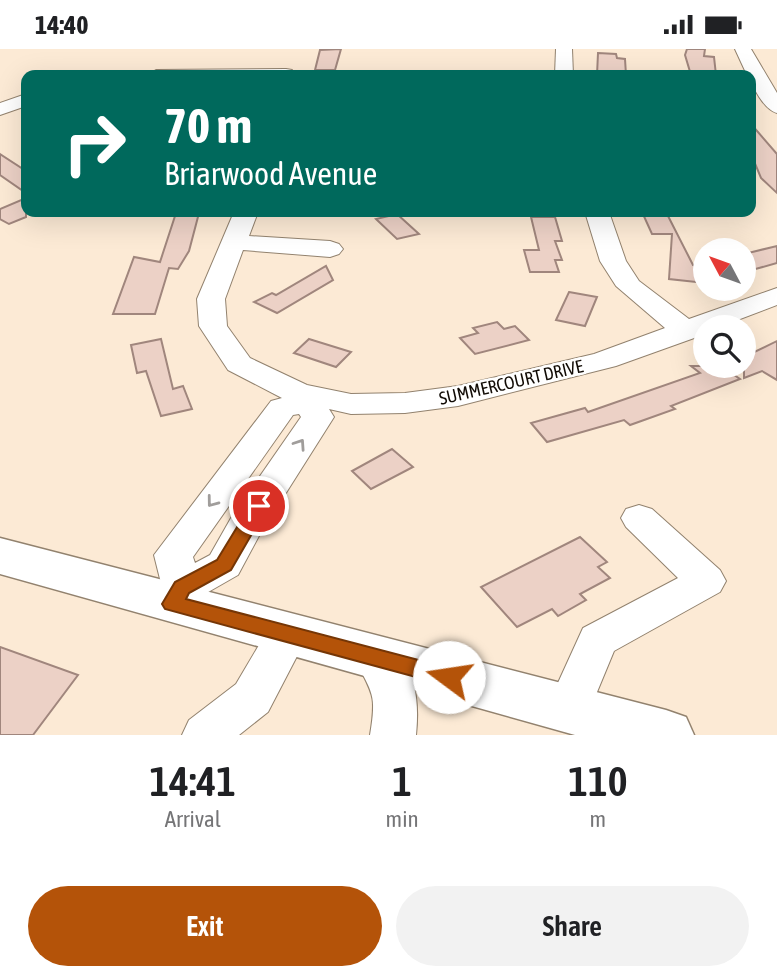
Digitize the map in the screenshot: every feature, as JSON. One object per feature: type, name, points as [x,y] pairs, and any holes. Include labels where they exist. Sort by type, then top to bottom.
[{"type":"main road","points":[[1,558],[177,596],[287,635],[666,735]]},
{"type":"street","points":[[559,49],[563,70]]},
{"type":"street","points":[[743,49],[753,70]]},
{"type":"street","points":[[265,70],[287,69]]},
{"type":"street","points":[[756,76],[777,107]]},
{"type":"street","points":[[0,109],[21,102]]},
{"type":"street","name":"SUMMERCOURT DRIVE","points":[[244,217],[211,299],[213,326],[239,363],[278,385],[309,398],[351,404],[405,403],[458,396],[605,360],[777,296]]},
{"type":"street","points":[[599,217],[613,261],[629,286],[687,331]]},
{"type":"street","points":[[233,242],[330,249]]},
{"type":"street","points":[[177,596],[224,565],[244,528],[318,417],[309,398]]},
{"type":"street","points":[[569,708],[598,641],[706,581],[639,518]]},
{"type":"street","points":[[205,735],[252,698],[287,635]]},
{"type":"street","points":[[376,659],[391,676],[396,692],[393,735]]},
{"type":"building","points":[[341,49],[335,70],[315,70],[320,50]]},
{"type":"building","points":[[687,49],[705,49],[704,56],[714,57],[715,70],[690,70],[685,55]]},
{"type":"building","points":[[598,53],[616,54],[617,58],[625,59],[626,70],[597,70]]},
{"type":"building","points":[[756,130],[777,154],[777,193],[761,178],[756,166]]},
{"type":"building","points":[[0,154],[21,168],[21,190],[0,175]]},
{"type":"building","points":[[21,200],[21,217],[26,217],[9,224],[0,219],[0,209]]},
{"type":"building","points":[[175,217],[198,217],[189,251],[178,269],[169,268],[155,314],[113,314],[134,257],[160,262]]},
{"type":"building","points":[[400,217],[419,234],[397,239],[376,219]]},
{"type":"building","points":[[531,217],[555,217],[562,241],[555,241],[562,260],[555,260],[559,272],[530,272],[524,250],[539,250]]},
{"type":"building","points":[[644,217],[669,217],[693,265],[693,282],[669,279],[672,234],[652,234]]},
{"type":"building","points":[[777,246],[777,263],[756,269],[756,251]]},
{"type":"building","points":[[326,266],[333,280],[277,313],[254,302],[272,293],[276,295]]},
{"type":"building","points":[[569,292],[597,297],[585,326],[556,320]]},
{"type":"building","points":[[497,322],[504,329],[515,326],[529,340],[475,354],[460,338],[478,333],[473,328]]},
{"type":"building","points":[[161,339],[173,389],[183,386],[192,409],[161,416],[146,371],[137,373],[131,345]]},
{"type":"building","points":[[309,339],[351,352],[336,367],[294,353]]},
{"type":"building","points":[[777,341],[777,380],[762,371],[756,373],[756,351]]},
{"type":"building","points":[[693,375],[693,378],[740,379],[671,406],[675,409],[630,425],[624,420],[547,442],[531,423],[585,408],[588,412]]},
{"type":"building","points":[[392,449],[413,467],[371,489],[352,471]]},
{"type":"building","points":[[580,537],[607,562],[598,567],[610,578],[580,594],[586,600],[558,616],[552,609],[517,627],[481,587]]},
{"type":"building","points":[[0,647],[78,675],[33,735],[0,735]]},
{"type":"route","points":[[259,506],[224,565],[182,588],[173,604],[449,677]]}]
